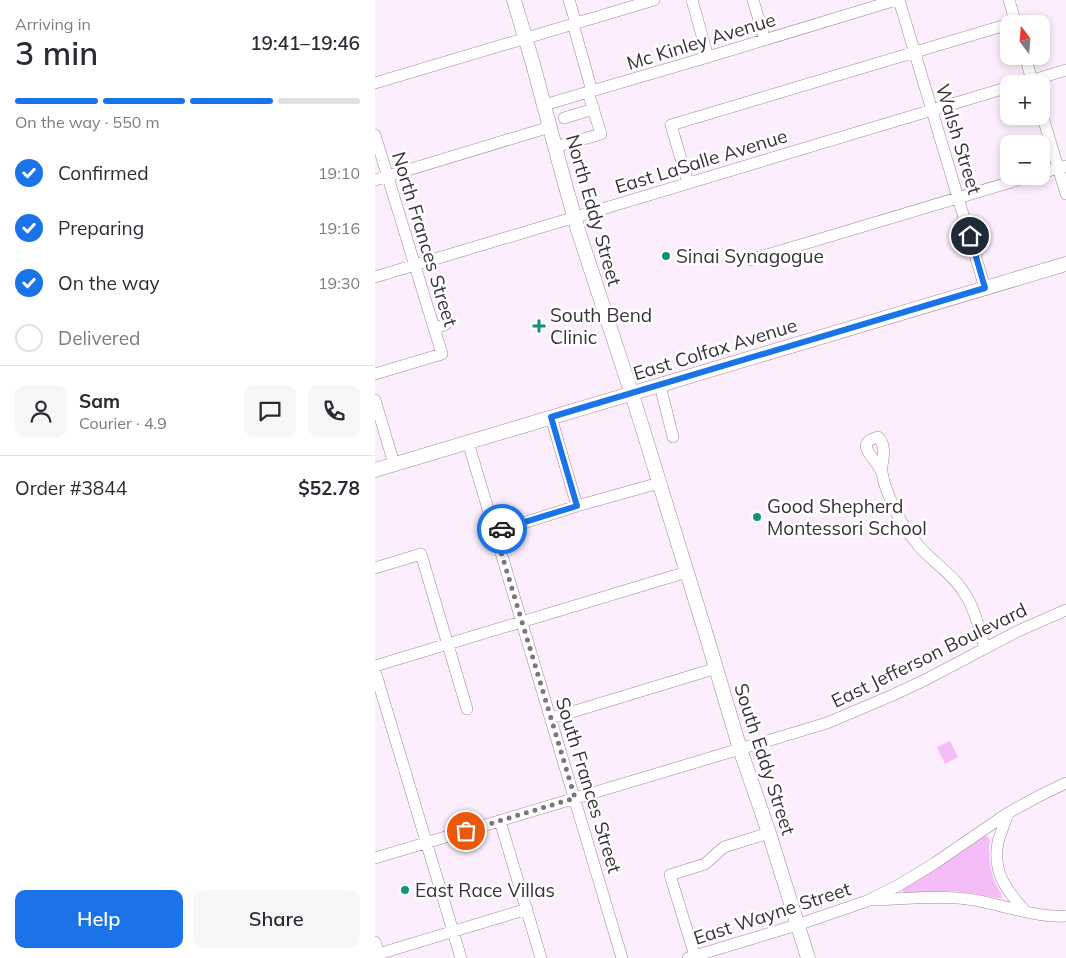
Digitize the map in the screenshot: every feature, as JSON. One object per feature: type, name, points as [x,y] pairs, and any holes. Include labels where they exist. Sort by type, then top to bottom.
[{"type":"main road","name":"North Eddy Street","points":[[514,0],[575,217],[687,572]]},
{"type":"main road","name":"East Colfax Avenue","points":[[375,470],[1066,264]]},
{"type":"main road","name":"South Eddy Street","points":[[687,572],[740,749],[769,833],[808,958]]},
{"type":"street","points":[[555,147],[601,134],[569,0]]},
{"type":"street","points":[[375,83],[575,23],[631,3],[654,0]]},
{"type":"street","points":[[692,0],[709,57]]},
{"type":"street","points":[[753,0],[765,40]]},
{"type":"street","name":"Mc Kinley Avenue","points":[[544,105],[897,0]]},
{"type":"street","name":"Walsh Street","points":[[897,0],[985,288]]},
{"type":"street","points":[[1009,0],[1012,15]]},
{"type":"street","points":[[688,183],[671,125],[1000,28]]},
{"type":"street","points":[[1050,76],[1066,70]]},
{"type":"street","name":"East LaSalle Avenue","points":[[375,277],[1000,90]]},
{"type":"street","points":[[564,118],[594,110]]},
{"type":"street","points":[[1046,125],[1062,167],[1066,194]]},
{"type":"street","points":[[375,180],[550,126]]},
{"type":"street","name":"North Frances Street","points":[[375,135],[442,354],[375,374]]},
{"type":"street","points":[[750,260],[1001,185]]},
{"type":"street","points":[[434,328],[447,324]]},
{"type":"street","points":[[660,385],[673,437]]},
{"type":"street","points":[[375,400],[394,464]]},
{"type":"street","points":[[551,417],[577,506]]},
{"type":"street","points":[[468,442],[522,621]]},
{"type":"street","points":[[881,471],[892,504],[910,534],[920,547],[963,590],[972,608],[985,648]]},
{"type":"street","points":[[495,532],[659,483]]},
{"type":"street","points":[[375,568],[421,554],[467,709]]},
{"type":"street","points":[[375,666],[687,572]]},
{"type":"street","name":"East Jefferson Boulevard","points":[[375,858],[806,730],[893,695],[1024,628],[1066,610]]},
{"type":"street","name":"South Frances Street","points":[[522,621],[622,958]]},
{"type":"street","points":[[551,717],[717,668]]},
{"type":"street","points":[[375,671],[461,958]]},
{"type":"street","points":[[867,901],[899,886],[1009,813],[1039,796],[1066,784]]},
{"type":"street","points":[[1009,813],[999,842],[997,864],[1009,893],[1026,912]]},
{"type":"street","points":[[500,821],[541,958]]},
{"type":"street","points":[[691,957],[670,875],[705,864],[724,847],[769,833]]},
{"type":"street","points":[[867,901],[959,898],[987,902],[1039,915],[1066,916]]},
{"type":"street","name":"East Wayne Street","points":[[691,957],[867,901]]},
{"type":"street","points":[[375,942],[378,956],[527,909]]},
{"type":"shaded area","points":[[950,741],[958,757],[945,764],[937,747]]},
{"type":"shaded area","points":[[986,835],[990,840],[991,870],[1002,898],[950,891],[904,893],[902,889]]},
{"type":"way so far","points":[[466,831],[575,798],[495,532],[502,529]]},
{"type":"place","name":"Sinai Synagogue","points":[[666,256]]},
{"type":"place","name":"South Bend Clinic","points":[[539,326]]},
{"type":"place","name":"Good Shepherd Montessori School","points":[[757,517]]},
{"type":"place","name":"East Race Villas","points":[[405,890]]},
{"type":"route","points":[[502,529],[577,506],[551,417],[985,288],[970,236]]}]
